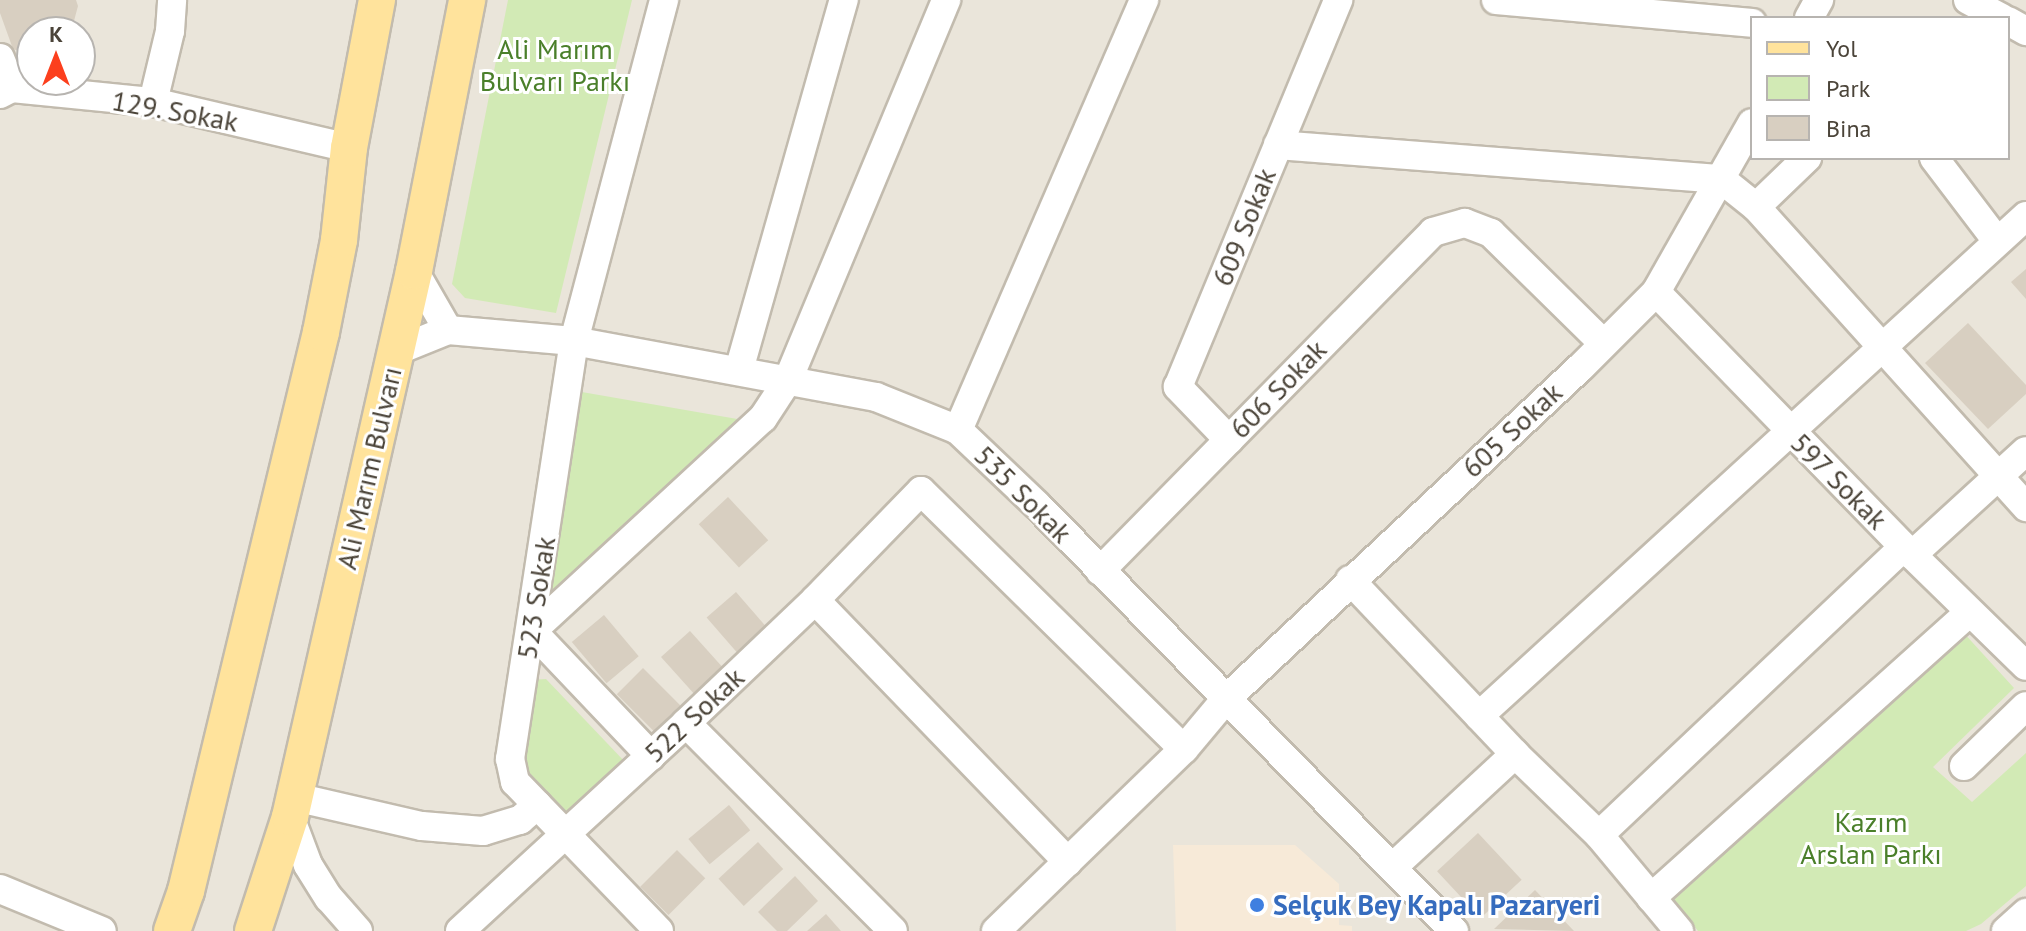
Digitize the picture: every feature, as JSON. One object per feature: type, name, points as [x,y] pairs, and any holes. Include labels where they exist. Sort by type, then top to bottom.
[{"type":"main road","points":[[172,931],[186,891],[321,332],[339,240],[349,148],[377,0]]},
{"type":"main road","name":"Ali Marım Bulvarı","points":[[253,931],[292,807],[414,271],[467,0]]},
{"type":"street","points":[[153,102],[170,31],[172,0]]},
{"type":"street","name":"523 Sokak","points":[[659,931],[515,782],[510,759],[574,341],[664,0]]},
{"type":"street","points":[[739,370],[844,0]]},
{"type":"street","points":[[651,756],[532,631],[763,418],[788,380],[946,0]]},
{"type":"street","points":[[958,430],[1144,0]]},
{"type":"street","name":"609 Sokak","points":[[1229,440],[1178,387],[1338,0]]},
{"type":"street","points":[[1496,0],[1750,23]]},
{"type":"street","points":[[1964,6],[1996,16]]},
{"type":"street","points":[[0,58],[6,91]]},
{"type":"street","name":"129. Sokak","points":[[6,91],[153,102],[349,148]]},
{"type":"street","name":"605 Sokak","points":[[996,931],[1184,749],[1225,700],[1656,292],[1750,127]]},
{"type":"street","points":[[1278,145],[1721,179],[1756,207],[2026,507]]},
{"type":"street","points":[[1756,207],[1805,160]]},
{"type":"street","points":[[1936,160],[1997,241]]},
{"type":"street","points":[[1479,716],[2026,216]]},
{"type":"street","name":"606 Sokak","points":[[1100,571],[1433,232],[1465,223],[1477,225],[1508,247],[1603,343]]},
{"type":"street","points":[[396,351],[448,330],[414,271]]},
{"type":"street","name":"597 Sokak","points":[[1656,292],[1908,551],[2026,666]]},
{"type":"street","name":"535 Sokak","points":[[448,330],[574,341],[739,370],[876,397],[958,430],[994,462],[1225,700],[1394,866],[1454,931]]},
{"type":"street","points":[[1599,835],[1908,551],[2026,451]]},
{"type":"street","name":"522 Sokak","points":[[460,931],[815,600],[921,491],[1184,749]]},
{"type":"street","points":[[1350,580],[1515,754],[1599,835],[1679,931]]},
{"type":"street","points":[[815,600],[1068,862]]},
{"type":"street","points":[[1651,898],[1970,612]]},
{"type":"street","points":[[1964,766],[2026,706]]},
{"type":"street","points":[[686,723],[893,931]]},
{"type":"street","points":[[1394,866],[1515,754]]},
{"type":"street","points":[[358,931],[329,898],[308,865],[292,807],[422,826],[483,831],[520,820],[537,805]]},
{"type":"street","points":[[0,889],[102,931]]},
{"type":"street","points":[[2006,931],[2026,913]]},
{"type":"shaded area","points":[[0,0],[2026,0],[2026,931],[0,931]]},
{"type":"shaded area","name":"Selçuk Bey Kapalı Pazaryeri","points":[[1173,845],[1295,845],[1339,884],[1339,925],[1352,926],[1352,931],[1176,931]]},
{"type":"green space","name":"Ali Marım Bulvarı Parkı","points":[[508,0],[632,0],[556,313],[465,298],[452,284]]},
{"type":"green space","points":[[576,391],[743,420],[550,595],[543,586]]},
{"type":"green space","name":"Kazım Arslan Parkı","points":[[1962,631],[2014,688],[1933,767],[1972,802],[2026,753],[2026,886],[1981,924],[1966,931],[1698,931],[1670,896]]},
{"type":"green space","points":[[546,679],[626,763],[559,823],[517,762],[530,680]]},
{"type":"building","points":[[0,0],[76,0],[78,6],[75,16],[16,16],[16,50],[0,13]]},
{"type":"building","points":[[2026,269],[2026,299],[2011,282]]},
{"type":"building","points":[[1968,323],[2026,385],[2026,394],[1988,429],[1925,363]]},
{"type":"building","points":[[728,497],[768,540],[739,567],[699,524]]},
{"type":"building","points":[[736,592],[767,628],[738,654],[707,618]]},
{"type":"building","points":[[604,615],[639,656],[607,683],[572,642]]},
{"type":"building","points":[[690,631],[723,668],[694,694],[661,657]]},
{"type":"building","points":[[643,668],[682,707],[656,733],[617,694]]},
{"type":"building","points":[[729,805],[750,830],[710,864],[688,839]]},
{"type":"building","points":[[1478,833],[1522,880],[1481,918],[1437,871]]},
{"type":"building","points":[[758,842],[783,869],[744,906],[719,879]]},
{"type":"building","points":[[677,850],[705,878],[669,915],[640,887]]},
{"type":"building","points":[[795,876],[818,901],[787,931],[777,931],[758,912]]},
{"type":"building","points":[[1535,890],[1574,931],[1494,929]]},
{"type":"building","points":[[826,914],[841,931],[807,931]]},
{"type":"place","name":"Selçuk Bey Kapalı Pazaryeri","points":[[1257,905]]}]
